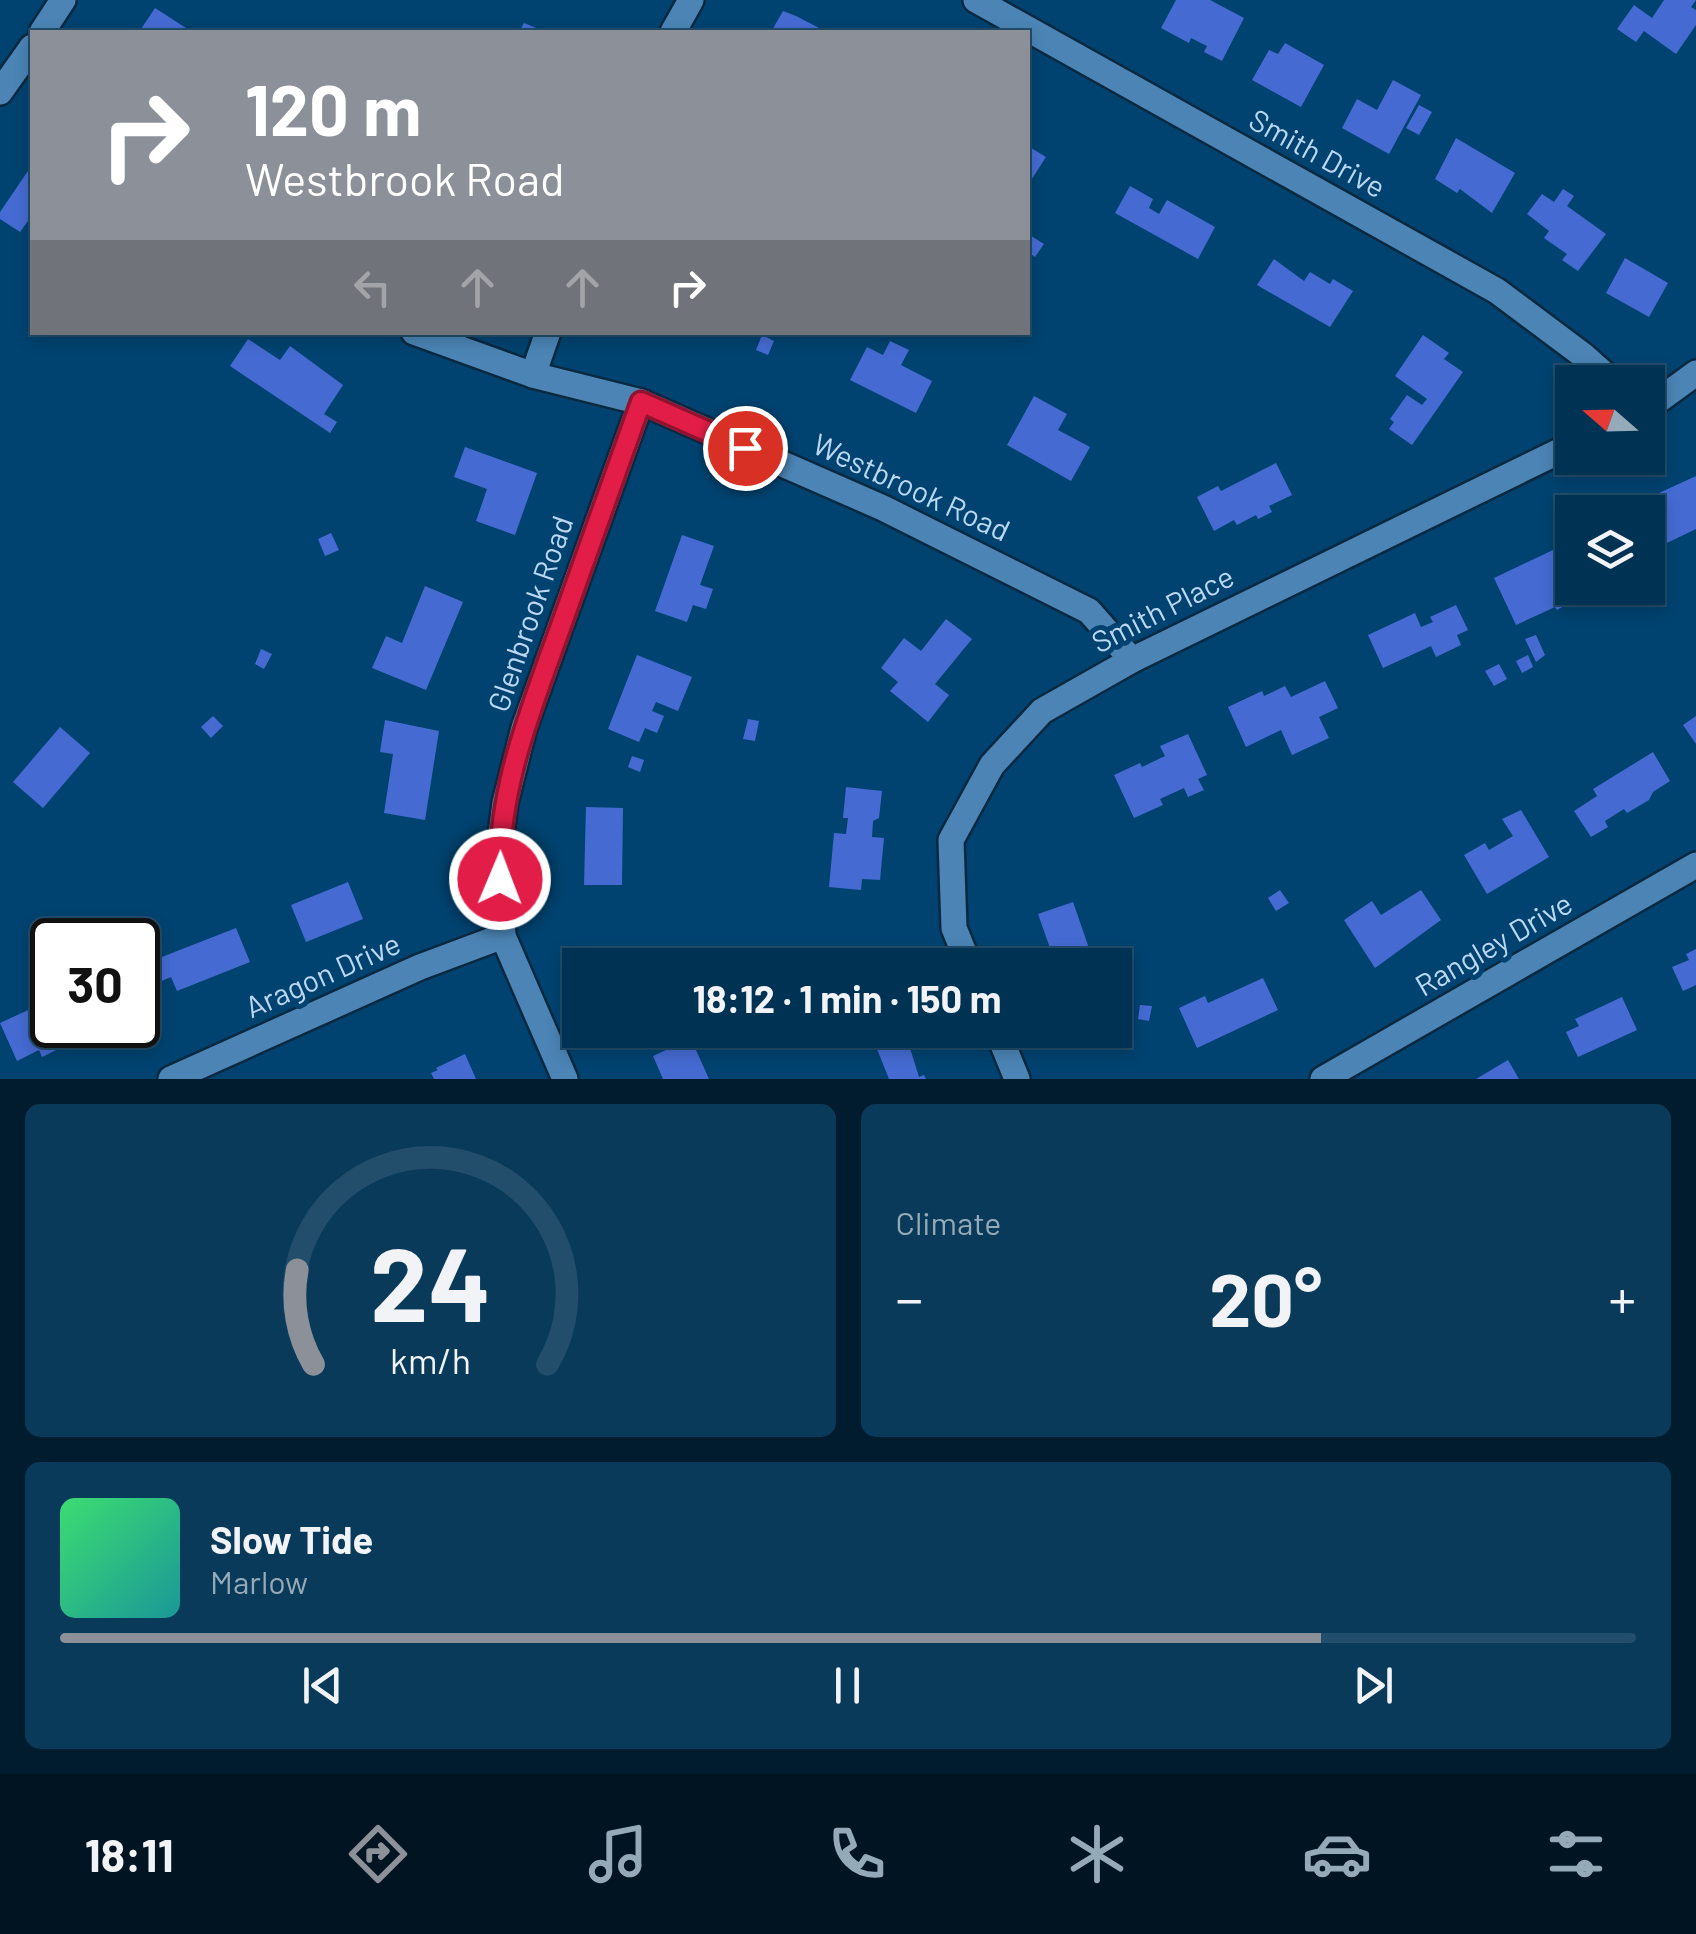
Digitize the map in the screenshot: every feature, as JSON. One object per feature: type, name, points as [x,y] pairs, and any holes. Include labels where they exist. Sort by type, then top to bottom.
[{"type":"street","points":[[43,30],[63,0]]},
{"type":"street","points":[[674,30],[691,0]]},
{"type":"street","name":"Smith Drive","points":[[976,0],[1030,30]]},
{"type":"street","name":"Smith Drive","points":[[1030,30],[1496,291],[1594,365]]},
{"type":"street","points":[[0,92],[29,60]]},
{"type":"street","name":"Westbrook Road","points":[[422,335],[534,375],[641,402],[884,508],[1089,611],[1132,660]]},
{"type":"street","points":[[534,375],[547,335]]},
{"type":"street","points":[[1665,395],[1696,372]]},
{"type":"street","name":"Glenbrook Road","points":[[565,1079],[503,936],[500,850],[524,728],[641,402]]},
{"type":"street","name":"Smith Place","points":[[962,948],[954,928],[951,840],[992,765],[1042,711],[1132,660],[1555,454]]},
{"type":"street","name":"Rangley Drive","points":[[1323,1079],[1696,864]]},
{"type":"street","name":"Aragon Drive","points":[[171,1079],[420,968],[503,936]]},
{"type":"street","points":[[1004,1048],[1017,1079]]},
{"type":"building","points":[[1176,0],[1210,0],[1244,18],[1222,61],[1204,52],[1207,46],[1191,38],[1189,43],[1161,28]]},
{"type":"building","points":[[1664,0],[1696,0],[1691,7],[1696,10],[1696,25],[1676,54],[1644,31],[1636,42],[1617,29],[1634,5],[1652,18]]},
{"type":"building","points":[[155,8],[186,28],[184,30],[140,30]]},
{"type":"building","points":[[783,11],[823,30],[772,30]]},
{"type":"building","points":[[524,23],[541,30],[520,30]]},
{"type":"building","points":[[1285,43],[1324,65],[1301,107],[1252,80],[1269,50],[1278,54]]},
{"type":"building","points":[[1393,80],[1421,95],[1389,154],[1342,128],[1357,99],[1377,110]]},
{"type":"building","points":[[1419,105],[1432,112],[1419,135],[1406,128]]},
{"type":"building","points":[[1456,138],[1515,173],[1492,213],[1460,189],[1457,193],[1435,179]]},
{"type":"building","points":[[1030,147],[1046,157],[1030,182]]},
{"type":"building","points":[[30,168],[30,223],[20,232],[0,219],[0,212]]},
{"type":"building","points":[[1130,186],[1153,199],[1149,208],[1159,214],[1167,200],[1215,227],[1198,259],[1115,213]]},
{"type":"building","points":[[1563,189],[1574,196],[1567,206],[1606,234],[1578,271],[1562,260],[1567,254],[1544,238],[1549,231],[1527,214],[1542,194],[1554,202]]},
{"type":"building","points":[[1030,235],[1044,244],[1035,257],[1030,253]]},
{"type":"building","points":[[1625,258],[1668,283],[1649,317],[1606,293]]},
{"type":"building","points":[[1274,259],[1304,281],[1310,272],[1353,291],[1330,327],[1257,285]]},
{"type":"building","points":[[762,335],[774,341],[768,355],[756,350]]},
{"type":"building","points":[[1423,335],[1449,353],[1444,359],[1463,372],[1412,445],[1389,429],[1394,422],[1390,419],[1407,395],[1422,405],[1427,399],[1395,376]]},
{"type":"building","points":[[248,339],[280,360],[290,346],[343,385],[324,414],[337,422],[330,433],[230,366]]},
{"type":"building","points":[[890,341],[909,350],[901,365],[932,381],[916,413],[850,380],[867,347],[883,355]]},
{"type":"building","points":[[1034,396],[1067,414],[1058,430],[1090,447],[1071,481],[1007,445]]},
{"type":"building","points":[[465,447],[537,473],[515,535],[476,521],[487,489],[454,477]]},
{"type":"building","points":[[1276,463],[1292,495],[1269,506],[1272,512],[1258,519],[1256,515],[1237,525],[1234,520],[1214,531],[1197,497],[1218,486],[1221,491]]},
{"type":"building","points":[[1696,476],[1696,529],[1665,544],[1665,495],[1655,495]]},
{"type":"building","points":[[331,533],[339,550],[325,556],[318,539]]},
{"type":"building","points":[[682,535],[714,546],[700,585],[713,589],[706,609],[693,605],[687,622],[655,611]]},
{"type":"building","points":[[1555,549],[1555,605],[1562,607],[1516,625],[1494,578]]},
{"type":"building","points":[[425,586],[463,602],[426,690],[372,668],[386,636],[402,643]]},
{"type":"building","points":[[1456,605],[1468,630],[1457,635],[1461,645],[1436,657],[1431,646],[1383,668],[1368,635],[1415,613],[1421,627],[1433,622],[1430,617]]},
{"type":"building","points":[[946,619],[972,639],[935,684],[949,695],[928,722],[890,691],[898,682],[881,668],[904,638],[921,651]]},
{"type":"building","points":[[1536,635],[1545,655],[1536,662],[1525,639]]},
{"type":"building","points":[[261,649],[272,654],[264,669],[255,664]]},
{"type":"building","points":[[637,655],[692,677],[678,711],[656,702],[652,711],[664,716],[657,733],[645,728],[639,742],[608,729]]},
{"type":"building","points":[[1528,655],[1533,667],[1522,673],[1516,661]]},
{"type":"building","points":[[1499,664],[1507,679],[1494,686],[1485,671]]},
{"type":"building","points":[[1325,681],[1338,708],[1319,717],[1329,738],[1292,755],[1281,730],[1246,747],[1228,707],[1262,691],[1264,696],[1285,686],[1291,697]]},
{"type":"building","points":[[213,716],[223,726],[211,738],[201,727]]},
{"type":"building","points":[[1696,716],[1696,744],[1683,725]]},
{"type":"building","points":[[748,719],[759,721],[755,741],[743,739]]},
{"type":"building","points":[[385,720],[439,731],[425,820],[384,813],[393,754],[380,752]]},
{"type":"building","points":[[60,727],[90,753],[43,808],[13,782]]},
{"type":"building","points":[[1188,734],[1207,775],[1198,779],[1204,790],[1188,797],[1184,788],[1160,799],[1163,805],[1134,818],[1114,775],[1165,756],[1160,746]]},
{"type":"building","points":[[1653,752],[1670,781],[1653,792],[1649,800],[1605,821],[1608,827],[1591,837],[1574,811],[1597,796],[1593,789]]},
{"type":"building","points":[[632,756],[644,760],[640,772],[628,767]]},
{"type":"building","points":[[846,787],[882,791],[872,837],[884,838],[880,880],[862,879],[861,890],[829,887],[834,833],[846,834]]},
{"type":"building","points":[[586,807],[623,808],[622,885],[584,885]]},
{"type":"building","points":[[1521,810],[1549,857],[1487,894],[1464,855],[1485,843],[1489,850],[1513,836],[1502,819]]},
{"type":"building","points":[[348,882],[363,919],[306,942],[291,905]]},
{"type":"building","points":[[1280,890],[1289,903],[1276,911],[1268,898]]},
{"type":"building","points":[[1421,890],[1441,920],[1375,968],[1344,920],[1372,901],[1381,915]]},
{"type":"building","points":[[1073,902],[1089,948],[1050,948],[1038,914]]},
{"type":"building","points":[[236,928],[250,962],[177,991],[171,977],[160,982],[160,958]]},
{"type":"building","points":[[1696,949],[1696,985],[1683,991],[1672,967],[1689,960],[1686,954]]},
{"type":"building","points":[[1263,978],[1278,1010],[1197,1048],[1179,1008],[1205,996],[1208,1003]]},
{"type":"building","points":[[1622,997],[1637,1030],[1578,1057],[1566,1032],[1579,1026],[1575,1019]]},
{"type":"building","points":[[1140,1005],[1152,1006],[1149,1021],[1138,1019]]},
{"type":"building","points":[[30,1009],[30,1048],[61,1048],[42,1057],[39,1050],[17,1061],[0,1023]]},
{"type":"building","points":[[695,1048],[709,1079],[663,1079],[653,1056],[666,1050]]},
{"type":"building","points":[[877,1048],[910,1048],[919,1077],[924,1075],[926,1079],[889,1079]]},
{"type":"building","points":[[465,1054],[476,1079],[434,1079],[431,1073],[436,1068]]},
{"type":"building","points":[[1508,1060],[1519,1079],[1476,1079]]},
{"type":"route","points":[[500,879],[505,803],[524,728],[641,402],[745,448]]}]
